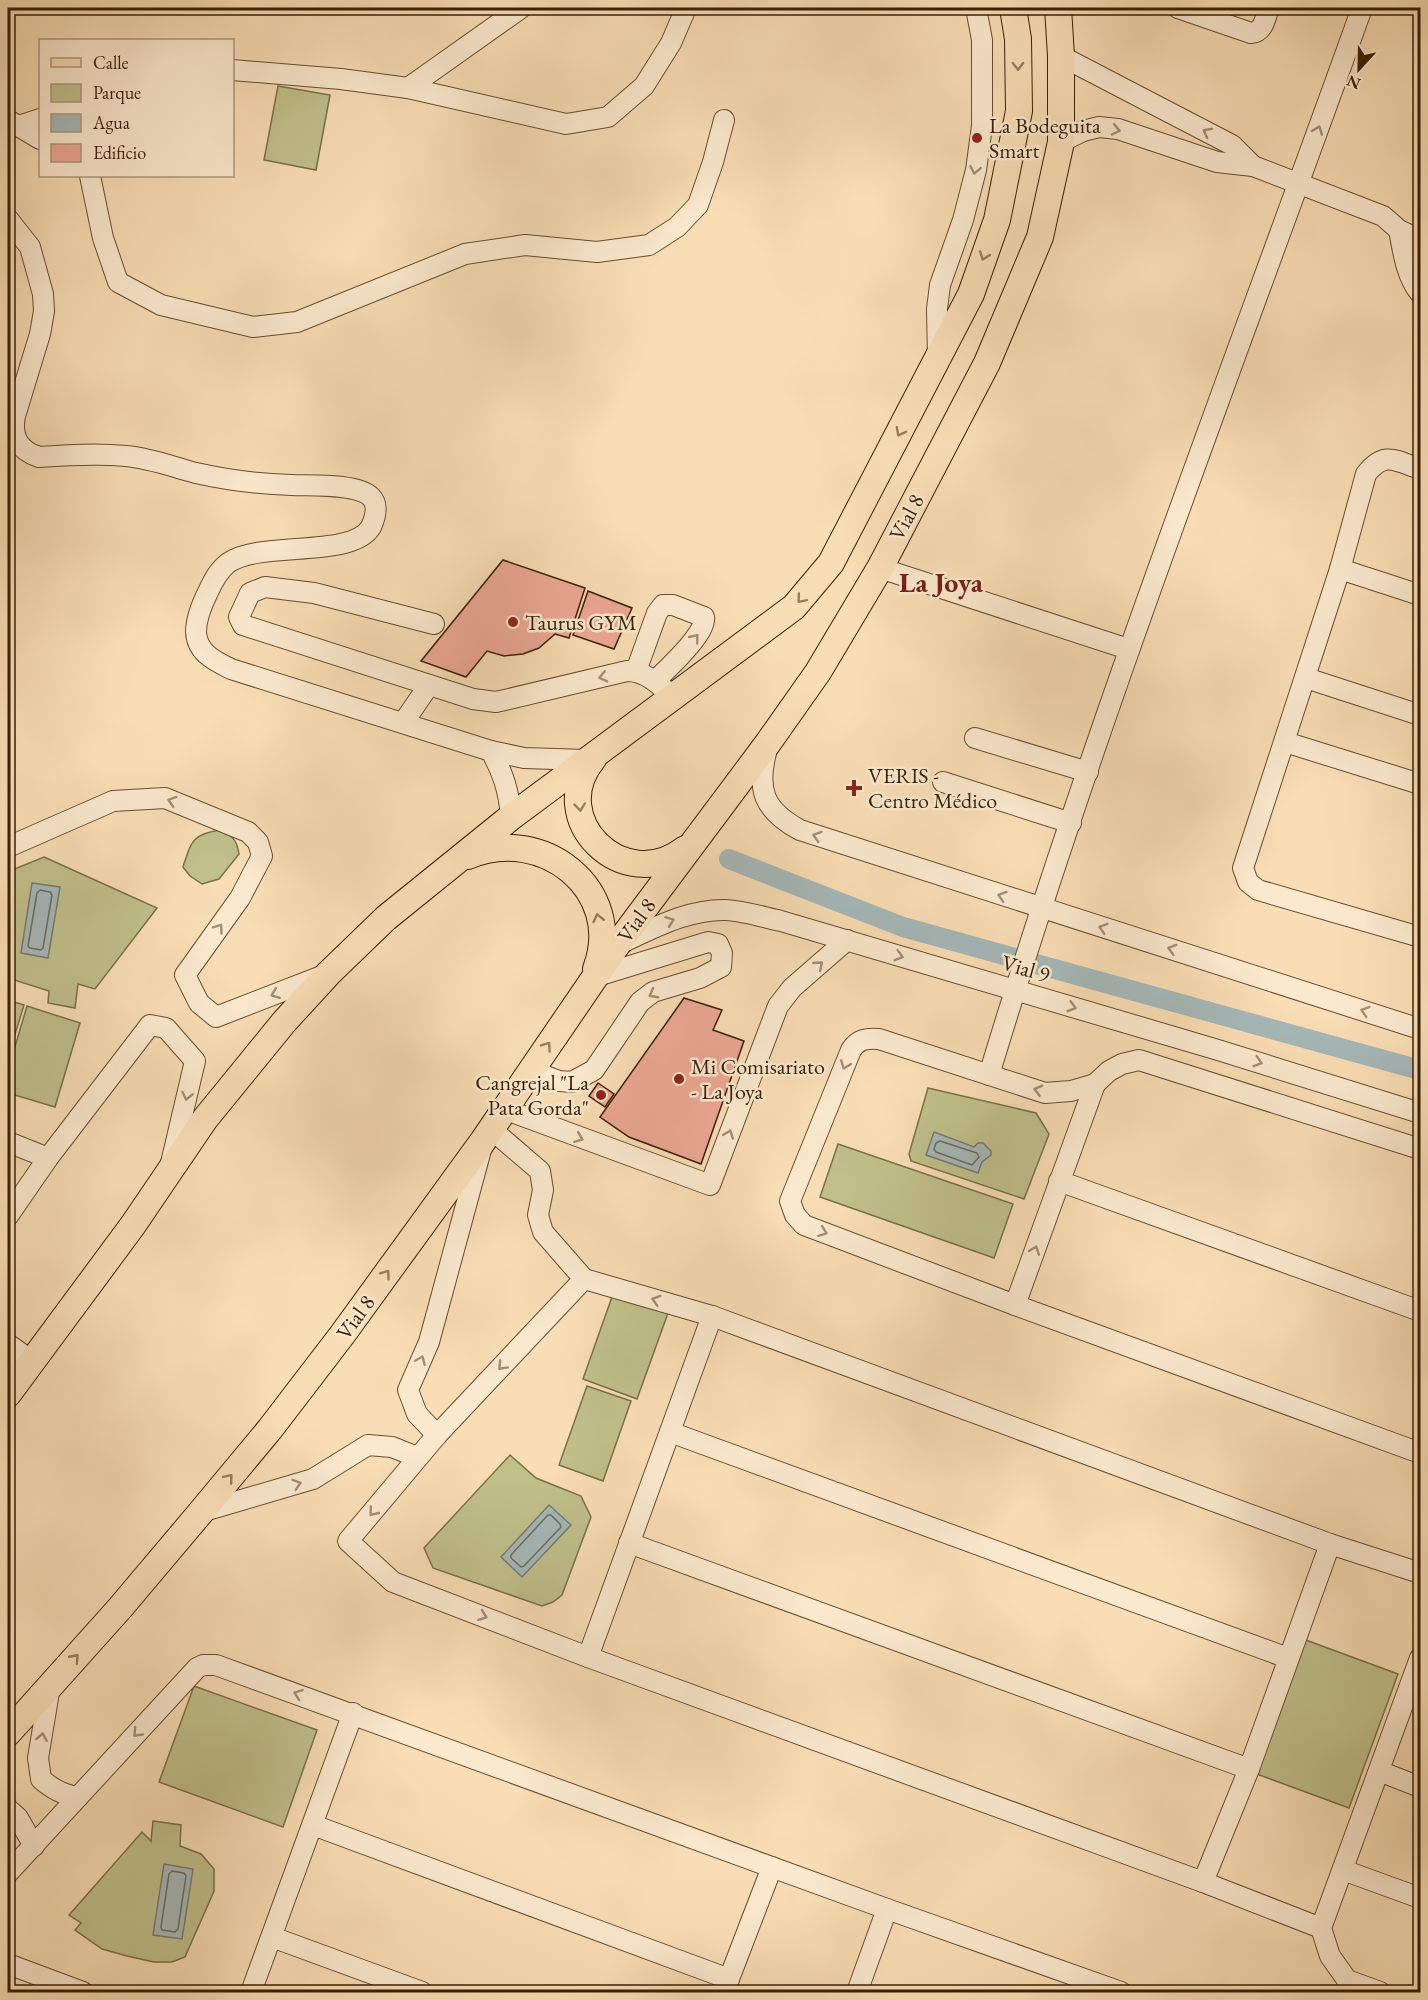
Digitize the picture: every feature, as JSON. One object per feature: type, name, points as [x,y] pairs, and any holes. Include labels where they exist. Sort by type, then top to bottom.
[{"type":"main road","name":"Vial 8","points":[[18,1374],[133,1225],[233,1083],[329,973],[386,918],[448,866],[592,757],[664,689],[794,607],[831,563],[971,294],[997,220],[1019,111],[1018,39],[1013,8]]},
{"type":"main road","name":"Vial 8","points":[[8,1733],[201,1512],[270,1429],[335,1344],[493,1126],[617,945],[768,743],[818,672],[880,568],[992,353],[1040,237],[1061,142],[1062,56],[1058,8]]},
{"type":"main road","points":[[592,757],[582,776],[578,802],[585,828],[601,849],[625,862],[652,864],[677,855],[696,837]]},
{"type":"main road","points":[[448,866],[480,851],[510,847],[541,852],[555,859],[573,873],[588,891],[595,905],[601,935],[597,966],[589,985]]},
{"type":"street","points":[[408,88],[521,8]]},
{"type":"street","points":[[234,70],[341,79],[408,88],[566,124],[608,117],[644,86],[670,43],[686,8]]},
{"type":"street","points":[[938,358],[937,309],[940,285],[963,220],[976,170],[982,126],[982,40],[976,8]]},
{"type":"street","points":[[1178,8],[1251,33],[1257,33],[1261,29],[1269,8]]},
{"type":"street","points":[[989,1076],[1128,649],[1307,188],[1362,8]]},
{"type":"street","points":[[1062,56],[1232,145],[1253,166]]},
{"type":"street","points":[[13,123],[39,119]]},
{"type":"street","points":[[90,177],[103,238],[118,282],[162,305],[253,327],[297,322],[465,254],[525,245],[597,252],[649,245],[677,227],[698,205],[724,120]]},
{"type":"street","points":[[13,123],[39,138]]},
{"type":"street","points":[[1061,142],[1083,131],[1099,127],[1118,129],[1217,162],[1253,166],[1383,216],[1399,230],[1416,238],[1420,243]]},
{"type":"street","points":[[8,219],[30,247],[43,294],[44,311],[40,334],[12,427],[16,440],[31,454],[39,457],[126,456],[218,477],[268,485],[358,490],[371,497],[375,505],[376,513],[371,527],[364,536],[347,542],[322,546],[263,552],[230,562],[216,575],[200,613],[196,636],[201,648],[210,658],[231,669],[490,751],[555,761],[592,757]]},
{"type":"street","points":[[1399,230],[1405,261],[1420,293]]},
{"type":"street","points":[[1420,469],[1390,459],[1376,463],[1366,474],[1340,569],[1306,678],[1243,868],[1248,882],[1258,890],[1420,937]]},
{"type":"street","points":[[880,568],[1128,649]]},
{"type":"street","points":[[1340,569],[1420,595]]},
{"type":"street","points":[[434,624],[314,593],[265,587],[250,592],[239,617],[243,625],[473,699],[496,702],[627,671],[636,671],[664,689],[704,626],[704,618],[673,605],[663,605],[657,614],[636,671]]},
{"type":"street","points":[[1306,678],[1420,715]]},
{"type":"street","points":[[403,723],[429,685]]},
{"type":"street","points":[[975,738],[1088,772]]},
{"type":"street","points":[[1285,742],[1420,784]]},
{"type":"street","points":[[768,743],[762,772],[765,798],[773,812],[800,830],[1420,1029]]},
{"type":"street","points":[[490,751],[502,772],[509,794],[511,817]]},
{"type":"street","points":[[943,782],[1071,823]]},
{"type":"street","points":[[8,847],[113,801],[165,798],[248,831],[258,842],[262,856],[240,898],[184,975],[199,1003],[216,1017],[329,973]]},
{"type":"street","name":"Vial 9","points":[[617,945],[666,922],[703,912],[725,910],[781,921],[1420,1113]]},
{"type":"street","points":[[493,1126],[710,1185],[778,1006],[792,988],[847,940]]},
{"type":"street","points":[[530,1070],[559,1081],[573,1082],[594,1070],[640,1002],[653,992],[700,978],[721,967],[722,953],[718,944],[708,942],[589,985]]},
{"type":"street","points":[[8,1215],[48,1158],[150,1025],[166,1028],[195,1061],[169,1171]]},
{"type":"street","points":[[1420,1149],[1138,1060],[1122,1064],[1109,1071],[1095,1084],[1071,1091],[1045,1093],[879,1039],[864,1039],[850,1050],[790,1201],[795,1215],[804,1225],[1420,1453]]},
{"type":"street","points":[[1015,1305],[1095,1084]]},
{"type":"street","points":[[493,1126],[540,1171],[543,1190],[538,1215],[543,1232],[584,1279],[712,1316],[1330,1544],[1420,1573]]},
{"type":"street","points":[[437,1435],[417,1414],[408,1390],[429,1342],[493,1126]]},
{"type":"street","points":[[8,1142],[48,1158]]},
{"type":"street","points":[[1059,1181],[1420,1311]]},
{"type":"street","points":[[584,1279],[437,1435],[348,1541],[393,1582],[588,1656],[1203,1881],[1322,1928]]},
{"type":"street","points":[[588,1656],[712,1316]]},
{"type":"street","points":[[8,1344],[18,1374]]},
{"type":"street","points":[[670,1432],[1288,1658]]},
{"type":"street","points":[[201,1512],[313,1479],[368,1445],[392,1446],[417,1458]]},
{"type":"street","points":[[630,1543],[1249,1769]]},
{"type":"street","points":[[1203,1881],[1249,1769],[1330,1544]]},
{"type":"street","points":[[1380,1992],[1347,1980],[1330,1956],[1322,1928],[1379,1771],[1417,1679],[1420,1658]]},
{"type":"street","points":[[8,1873],[197,1668],[203,1665],[222,1666],[1121,1992]]},
{"type":"street","points":[[50,1686],[38,1758],[41,1779],[53,1789],[78,1797]]},
{"type":"street","points":[[251,1992],[353,1713]]},
{"type":"street","points":[[1379,1771],[1420,1787]]},
{"type":"street","points":[[8,1809],[18,1818],[34,1846]]},
{"type":"street","points":[[313,1825],[727,1986],[772,1867]]},
{"type":"street","points":[[1342,1870],[1420,1898]]},
{"type":"street","points":[[857,1992],[887,1909]]},
{"type":"street","points":[[272,1937],[422,1992]]},
{"type":"street","points":[[8,1964],[83,1992]]},
{"type":"green space","points":[[278,86],[330,95],[316,170],[264,160]]},
{"type":"green space","points":[[220,830],[233,839],[239,854],[219,879],[202,884],[190,876],[183,867],[186,858],[191,845],[198,837]]},
{"type":"green space","points":[[44,857],[157,908],[95,989],[78,984],[75,1008],[48,1003],[49,991],[8,978],[8,884],[12,870]]},
{"type":"green space","points":[[8,1000],[24,1005],[8,1057]]},
{"type":"green space","points":[[27,1006],[80,1023],[55,1107],[8,1093],[8,1070]]},
{"type":"green space","points":[[928,1088],[1036,1113],[1049,1134],[1024,1199],[911,1161],[909,1154]]},
{"type":"green space","points":[[838,1144],[1013,1204],[994,1258],[820,1197]]},
{"type":"green space","points":[[613,1294],[668,1313],[637,1399],[583,1379]]},
{"type":"green space","points":[[587,1386],[631,1401],[603,1481],[559,1465]]},
{"type":"green space","points":[[510,1455],[536,1478],[581,1496],[591,1517],[562,1595],[542,1606],[433,1568],[424,1548]]},
{"type":"green space","points":[[1303,1639],[1398,1674],[1349,1808],[1254,1773]]},
{"type":"green space","points":[[194,1686],[317,1730],[283,1827],[159,1782]]},
{"type":"green space","points":[[153,1821],[181,1825],[180,1846],[201,1854],[214,1869],[214,1891],[185,1957],[172,1962],[154,1962],[102,1949],[75,1930],[81,1923],[69,1915],[142,1832],[151,1841]]},
{"type":"water","points":[[32,883],[60,887],[48,958],[21,953]]},
{"type":"water","points":[[934,1132],[974,1147],[978,1143],[983,1143],[991,1151],[991,1155],[982,1162],[978,1173],[926,1155]]},
{"type":"water","points":[[549,1505],[571,1525],[522,1577],[501,1557]]},
{"type":"water","points":[[164,1864],[193,1869],[182,1939],[153,1935]]},
{"type":"building","name":"Taurus GYM","points":[[503,560],[585,588],[569,638],[555,634],[539,648],[523,654],[504,656],[487,651],[466,677],[421,661]]},
{"type":"building","points":[[588,591],[632,608],[614,649],[573,635]]},
{"type":"building","name":"Mi Comisariato - La Joya","points":[[684,998],[722,1010],[713,1030],[744,1041],[701,1164],[629,1137],[600,1117]]},
{"type":"building","name":"Cangrejal \"La Pata Gorda\"","points":[[598,1083],[614,1094],[605,1107],[589,1096]]},
{"type":"waterway","points":[[729,859],[903,927],[1420,1070]]},
{"type":"place","name":"La Bodeguita Smart","points":[[977,138]]},
{"type":"place","name":"Taurus GYM","points":[[513,622]]},
{"type":"place","name":"VERIS - Centro Médico","points":[[854,788]]},
{"type":"place","name":"Mi Comisariato - La Joya","points":[[679,1079]]},
{"type":"place","name":"Cangrejal \"La Pata Gorda\"","points":[[601,1095]]},
{"type":"district","name":"La Joya","points":[[941,582]]}]
